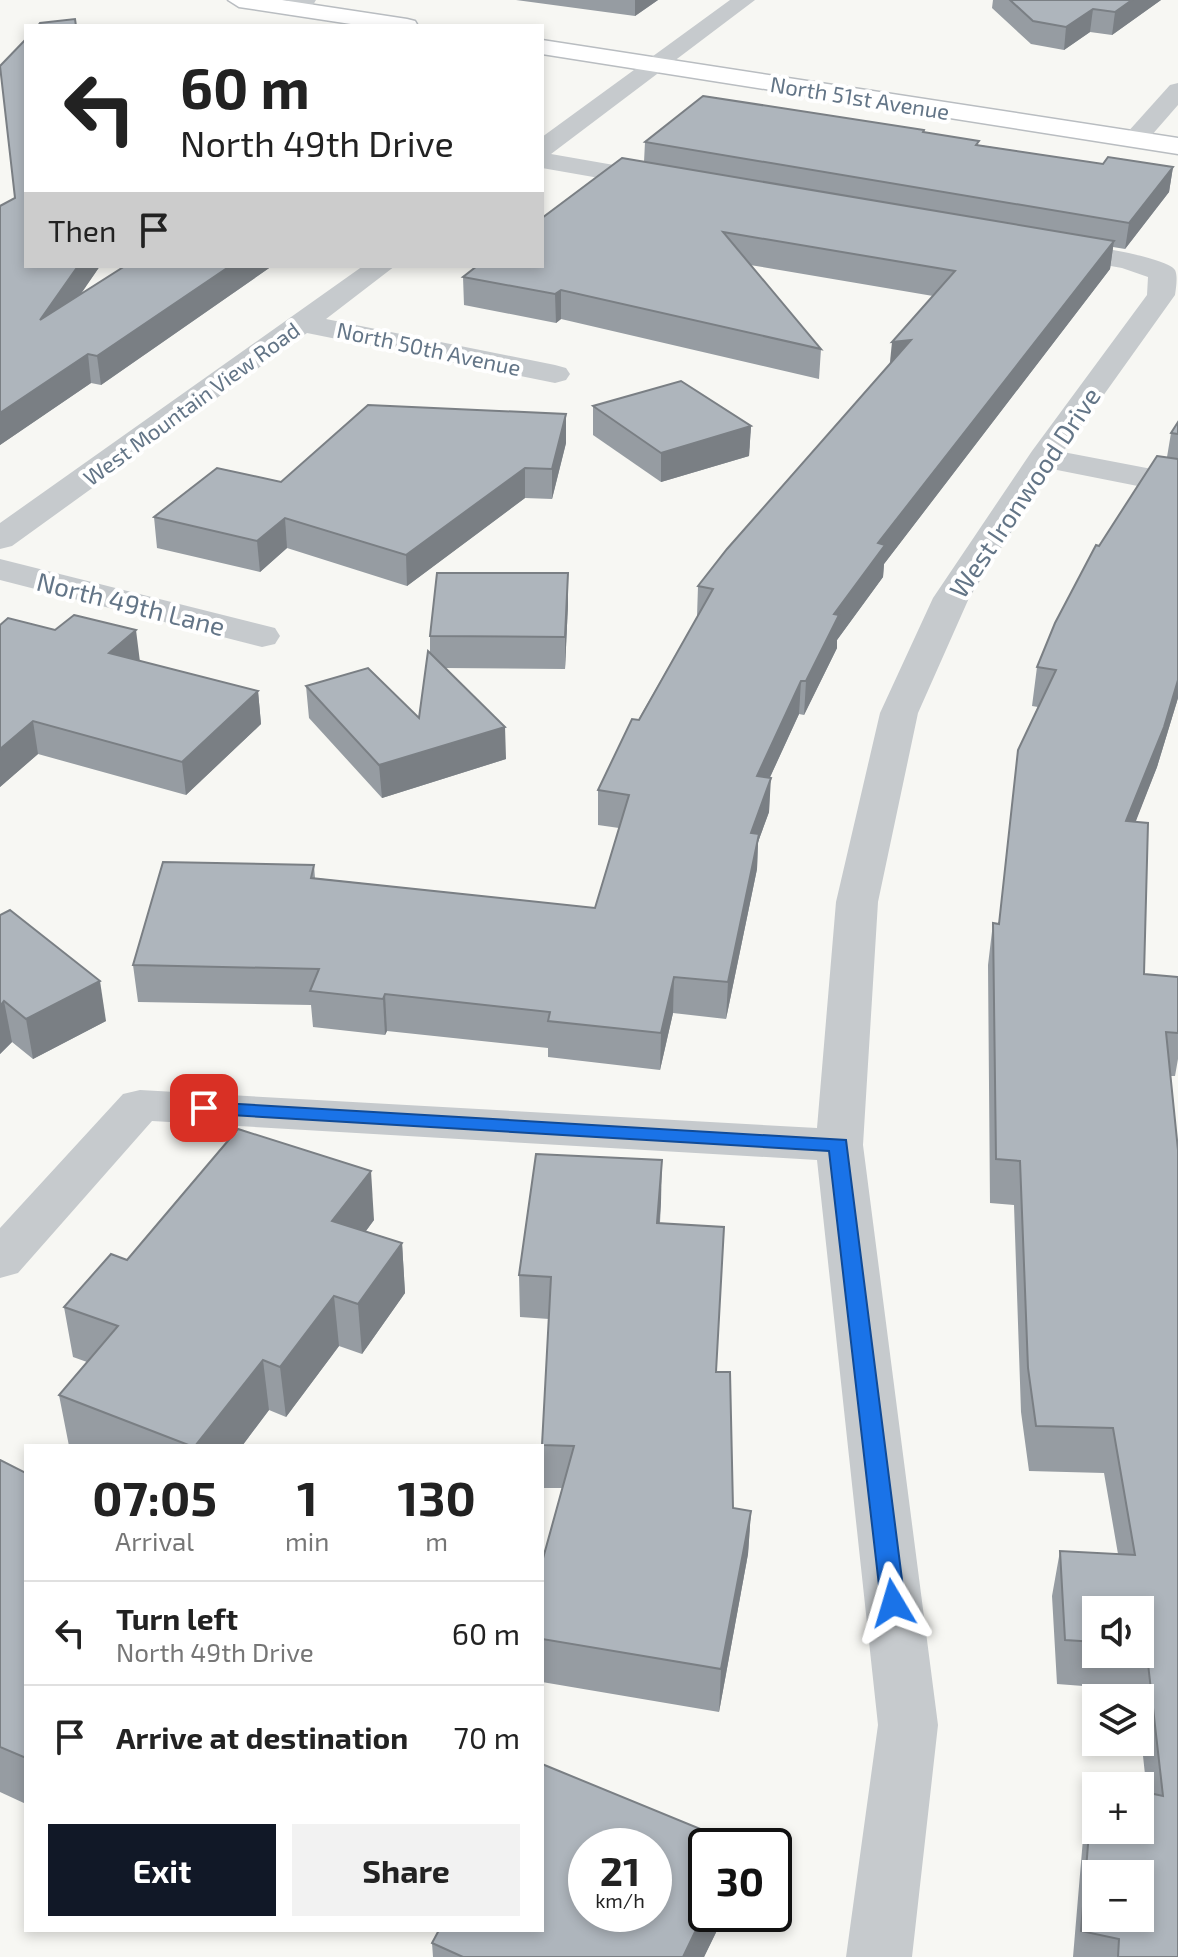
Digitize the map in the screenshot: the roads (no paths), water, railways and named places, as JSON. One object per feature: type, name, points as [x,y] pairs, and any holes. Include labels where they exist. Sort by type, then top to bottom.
[{"type":"main road","points":[[239,0],[298,4],[397,24]]},
{"type":"main road","name":"North 51st Avenue","points":[[544,47],[1178,146]]},
{"type":"street","points":[[544,148],[744,0]]},
{"type":"street","points":[[1135,139],[1178,90]]},
{"type":"street","points":[[544,160],[691,186]]},
{"type":"street","name":"West Ironwood Drive","points":[[879,1957],[908,1725],[839,1145],[857,902],[899,713],[951,598],[1043,458],[1161,295],[1163,273],[1128,261],[1034,245]]},
{"type":"street","name":"West Mountain View Road","points":[[0,539],[378,268]]},
{"type":"street","name":"North 50th Avenue","points":[[302,323],[555,374]]},
{"type":"street","points":[[1043,458],[1178,484]]},
{"type":"street","name":"North 49th Lane","points":[[0,569],[262,636]]},
{"type":"street","points":[[0,1260],[140,1105],[839,1145]]}]
